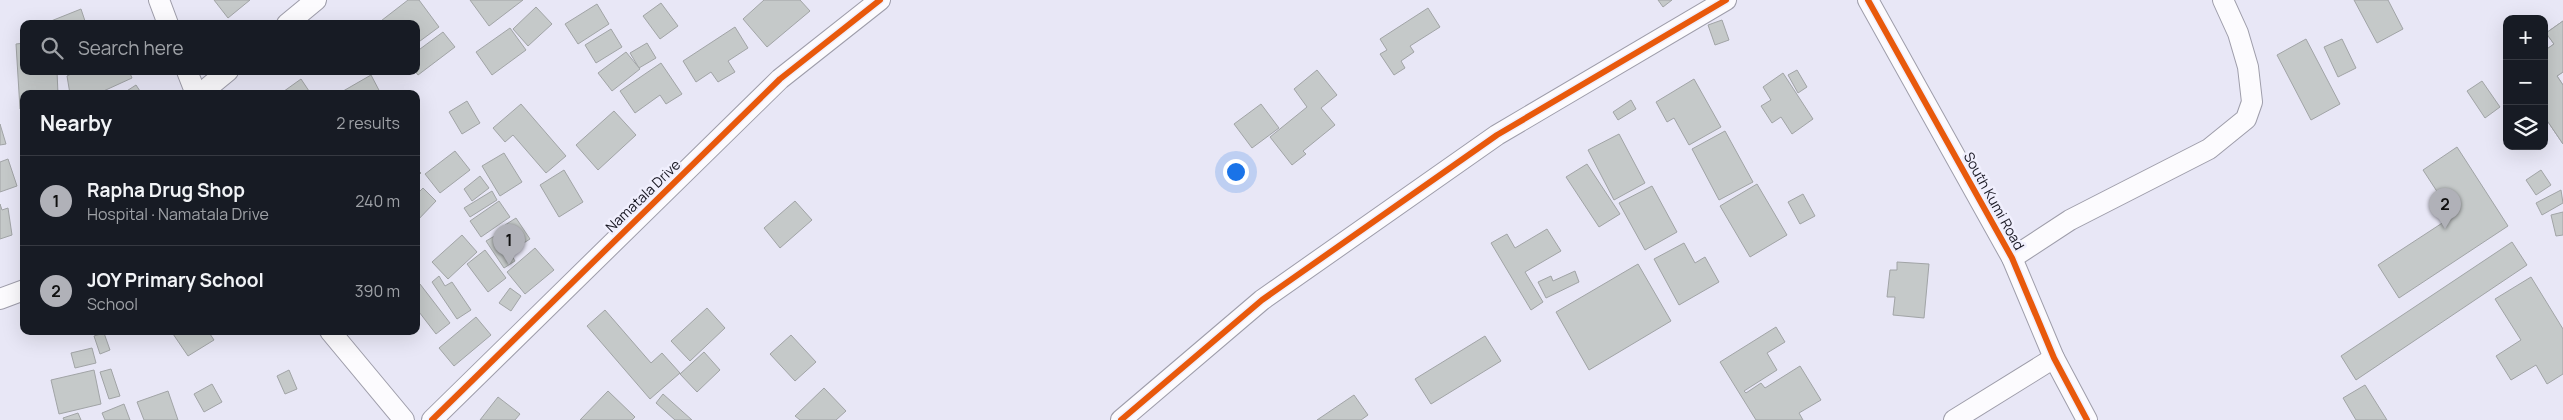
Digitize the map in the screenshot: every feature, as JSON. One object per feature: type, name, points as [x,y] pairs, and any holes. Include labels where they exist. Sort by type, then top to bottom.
[{"type":"street","points":[[159,0],[166,20]]},
{"type":"street","points":[[292,20],[316,0]]},
{"type":"street","name":"Namatala Drive","points":[[432,420],[780,80],[880,0]]},
{"type":"street","points":[[1121,420],[1262,300],[1489,141],[1726,0]]},
{"type":"street","name":"South Kumi Road","points":[[1868,0],[2012,258],[2054,358],[2087,420]]},
{"type":"street","points":[[2012,258],[2078,216],[2209,149],[2246,119],[2252,102],[2248,67],[2238,33],[2223,0]]},
{"type":"street","points":[[189,75],[194,90]]},
{"type":"street","points":[[205,90],[223,75]]},
{"type":"street","points":[[0,299],[20,292]]},
{"type":"street","points":[[333,335],[404,420]]},
{"type":"street","points":[[1954,420],[2054,358]]},
{"type":"building","points":[[214,0],[250,0],[228,18]]},
{"type":"building","points":[[408,0],[419,0],[439,27],[420,41],[420,20],[382,20]]},
{"type":"building","points":[[470,0],[523,0],[489,26]]},
{"type":"building","points":[[764,0],[800,0],[810,11],[767,47],[743,19]]},
{"type":"building","points":[[1658,0],[1672,0],[1663,7]]},
{"type":"building","points":[[2354,0],[2388,0],[2403,29],[2377,43]]},
{"type":"building","points":[[661,3],[678,26],[660,39],[643,16]]},
{"type":"building","points":[[597,4],[609,24],[578,44],[565,24]]},
{"type":"building","points":[[536,7],[552,24],[528,46],[513,29]]},
{"type":"building","points":[[1428,8],[1440,27],[1410,46],[1414,52],[1401,61],[1405,68],[1394,75],[1380,54],[1387,50],[1380,39]]},
{"type":"building","points":[[81,9],[85,20],[54,20]]},
{"type":"building","points":[[1722,20],[1729,40],[1715,45],[1708,25]]},
{"type":"building","points":[[2563,21],[2563,72],[2557,76],[2563,85],[2563,144],[2548,122],[2548,48],[2554,44],[2548,36],[2548,32]]},
{"type":"building","points":[[2563,21],[2563,72],[2557,76],[2563,85],[2563,144],[2548,122],[2548,48],[2554,44],[2548,36],[2548,32]]},
{"type":"building","points":[[735,27],[748,48],[728,61],[735,72],[718,82],[711,72],[696,82],[683,61]]},
{"type":"building","points":[[510,28],[526,50],[492,75],[476,52]]},
{"type":"building","points":[[611,29],[622,47],[596,63],[585,45]]},
{"type":"building","points":[[443,32],[455,47],[420,73],[420,49]]},
{"type":"building","points":[[2306,39],[2340,104],[2311,120],[2277,55]]},
{"type":"building","points":[[2342,39],[2356,68],[2338,77],[2324,47]]},
{"type":"building","points":[[647,43],[656,58],[639,68],[630,53]]},
{"type":"building","points":[[16,44],[20,44],[20,75],[57,75],[58,90],[20,90],[20,109]]},
{"type":"building","points":[[626,52],[640,69],[612,91],[598,73]]},
{"type":"building","points":[[661,63],[682,94],[666,104],[660,95],[635,113],[620,91]]},
{"type":"building","points":[[1317,70],[1337,95],[1321,108],[1335,125],[1303,151],[1306,154],[1292,165],[1270,137],[1307,107],[1294,89]]},
{"type":"building","points":[[1797,70],[1807,87],[1798,93],[1788,75]]},
{"type":"building","points":[[1783,73],[1813,119],[1792,134],[1781,117],[1772,123],[1761,106],[1771,100],[1763,87]]},
{"type":"building","points":[[131,75],[132,78],[106,90],[69,90],[67,76]]},
{"type":"building","points":[[371,75],[379,90],[345,90]]},
{"type":"building","points":[[301,79],[308,90],[286,90]]},
{"type":"building","points":[[1694,79],[1721,127],[1689,145],[1674,118],[1667,122],[1656,102]]},
{"type":"building","points":[[2482,81],[2500,107],[2485,118],[2467,91]]},
{"type":"building","points":[[136,85],[139,90],[128,90]]},
{"type":"building","points":[[1631,100],[1636,109],[1618,120],[1613,112]]},
{"type":"building","points":[[467,101],[480,123],[462,134],[449,112]]},
{"type":"building","points":[[521,104],[566,156],[546,173],[513,135],[505,142],[493,128]]},
{"type":"building","points":[[1261,104],[1279,128],[1252,148],[1234,124]]},
{"type":"building","points":[[614,111],[636,135],[598,170],[576,145]]},
{"type":"building","points":[[0,124],[6,144],[0,145]]},
{"type":"building","points":[[1725,131],[1753,182],[1719,200],[1692,149]]},
{"type":"building","points":[[1619,134],[1645,183],[1614,200],[1588,150]]},
{"type":"building","points":[[2457,147],[2508,226],[2399,298],[2378,265],[2453,216],[2423,170]]},
{"type":"building","points":[[455,151],[470,170],[440,193],[425,174]]},
{"type":"building","points":[[504,153],[522,182],[500,196],[482,166]]},
{"type":"building","points":[[8,159],[17,186],[0,192],[0,162]]},
{"type":"building","points":[[1587,164],[1620,214],[1599,227],[1566,177]]},
{"type":"building","points":[[564,170],[583,202],[559,217],[540,185]]},
{"type":"building","points":[[2541,170],[2551,185],[2536,195],[2526,180]]},
{"type":"building","points":[[480,176],[489,188],[472,201],[464,189]]},
{"type":"building","points":[[1757,184],[1787,235],[1750,257],[1720,206]]},
{"type":"building","points":[[1652,186],[1677,232],[1645,250],[1619,203]]},
{"type":"building","points":[[423,188],[436,201],[420,218],[420,191]]},
{"type":"building","points":[[2561,190],[2563,203],[2542,215],[2536,203]]},
{"type":"building","points":[[492,191],[497,200],[470,217],[464,208]]},
{"type":"building","points":[[1803,194],[1815,216],[1800,224],[1788,202]]},
{"type":"building","points":[[499,201],[510,217],[481,237],[470,221]]},
{"type":"building","points":[[795,201],[812,220],[780,248],[764,228]]},
{"type":"building","points":[[0,204],[2,210],[8,208],[12,235],[0,239]]},
{"type":"building","points":[[2563,212],[2563,235],[2556,236],[2551,215]]},
{"type":"building","points":[[516,218],[530,239],[519,246],[505,225]]},
{"type":"building","points":[[1547,229],[1561,251],[1525,272],[1543,302],[1531,310],[1491,243],[1507,234],[1515,248]]},
{"type":"building","points":[[498,234],[515,261],[504,268],[486,241]]},
{"type":"building","points":[[462,235],[477,252],[448,279],[432,262]]},
{"type":"building","points":[[2512,242],[2527,265],[2356,380],[2341,356]]},
{"type":"building","points":[[1684,243],[1695,263],[1705,257],[1719,282],[1679,305],[1654,259]]},
{"type":"building","points":[[535,248],[554,270],[525,294],[507,272]]},
{"type":"building","points":[[485,250],[506,278],[488,292],[467,264]]},
{"type":"building","points":[[1897,262],[1929,264],[1924,318],[1893,315],[1895,297],[1887,297],[1890,270],[1897,270]]},
{"type":"building","points":[[1638,264],[1671,321],[1589,370],[1556,312]]},
{"type":"building","points":[[1575,271],[1579,282],[1546,298],[1538,282],[1551,276],[1553,281]]},
{"type":"building","points":[[439,276],[445,286],[452,282],[471,310],[457,319],[432,282]]},
{"type":"building","points":[[2531,277],[2563,329],[2563,374],[2547,384],[2536,365],[2511,380],[2496,356],[2521,340],[2495,299]]},
{"type":"building","points":[[420,284],[450,323],[436,334],[420,313]]},
{"type":"building","points":[[510,288],[521,296],[511,311],[499,303]]},
{"type":"building","points":[[707,308],[725,328],[690,361],[671,341]]},
{"type":"building","points":[[605,310],[651,363],[662,353],[680,373],[650,399],[587,326]]},
{"type":"building","points":[[476,317],[491,335],[454,366],[439,348]]},
{"type":"building","points":[[1776,327],[1785,342],[1767,353],[1777,370],[1744,391],[1746,393],[1761,383],[1765,388],[1800,366],[1821,400],[1799,413],[1803,420],[1756,420],[1720,362]]},
{"type":"building","points":[[105,335],[110,350],[100,354],[94,336]]},
{"type":"building","points":[[174,335],[211,335],[214,340],[188,356]]},
{"type":"building","points":[[791,335],[816,362],[795,381],[770,354]]},
{"type":"building","points":[[1485,336],[1501,361],[1431,404],[1415,379]]},
{"type":"building","points":[[92,348],[96,363],[75,368],[71,353]]},
{"type":"building","points":[[704,352],[720,370],[697,392],[680,374]]},
{"type":"building","points":[[111,369],[120,396],[109,399],[100,372]]},
{"type":"building","points":[[94,370],[101,404],[59,414],[51,380]]},
{"type":"building","points":[[289,370],[297,389],[285,394],[277,376]]},
{"type":"building","points":[[212,384],[222,402],[204,412],[194,394]]},
{"type":"building","points":[[2365,385],[2387,420],[2356,420],[2343,398]]},
{"type":"building","points":[[824,388],[846,411],[836,420],[800,420],[795,416]]},
{"type":"building","points":[[168,391],[178,420],[144,420],[137,402]]},
{"type":"building","points":[[608,391],[635,417],[632,420],[580,420]]},
{"type":"building","points":[[663,394],[692,420],[675,420],[656,403]]},
{"type":"building","points":[[1354,395],[1368,415],[1361,420],[1317,420]]},
{"type":"building","points":[[498,397],[520,414],[515,420],[480,420]]},
{"type":"building","points":[[124,404],[130,420],[105,420],[102,413]]},
{"type":"building","points":[[78,413],[81,420],[64,420],[63,418]]},
{"type":"cycle path","points":[[432,420],[780,79],[880,0]]},
{"type":"cycle path","points":[[1121,420],[1262,300],[1497,135],[1726,0]]},
{"type":"cycle path","points":[[1868,0],[2012,258],[2054,358],[2087,420]]},
{"type":"place","name":"JOY Primary School","points":[[2445,229]]},
{"type":"place","name":"Rapha Drug Shop","points":[[509,265]]}]
